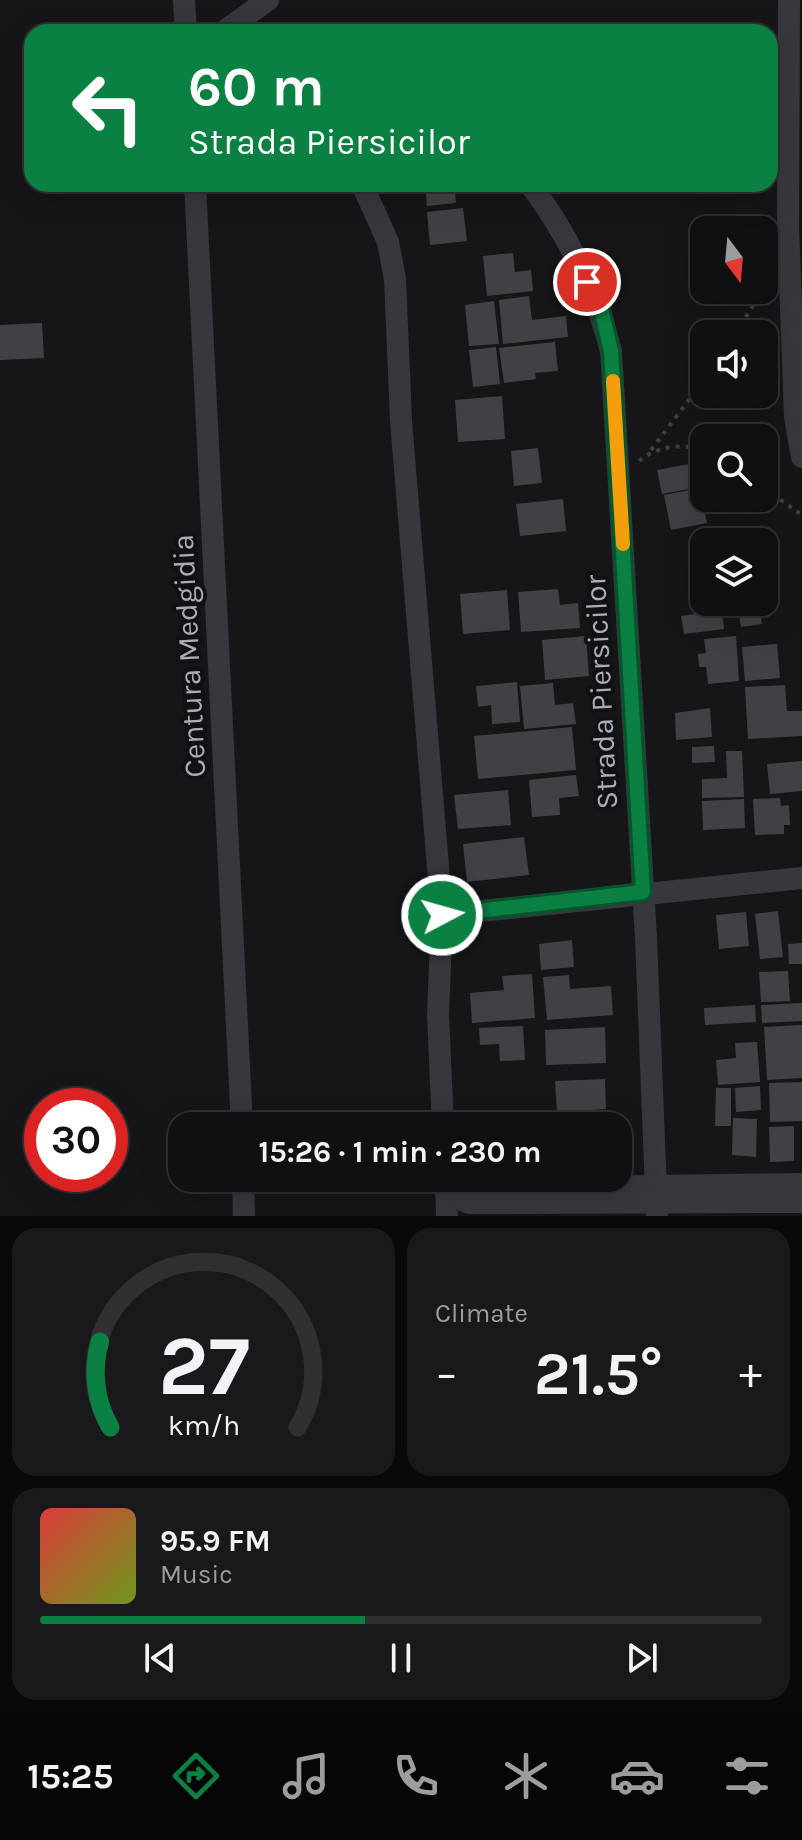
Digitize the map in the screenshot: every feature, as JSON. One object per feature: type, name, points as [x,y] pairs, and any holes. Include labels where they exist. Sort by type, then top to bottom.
[{"type":"street","points":[[184,0],[186,24]]},
{"type":"street","points":[[234,24],[268,0]]},
{"type":"street","points":[[789,0],[788,226],[795,417],[802,457]]},
{"type":"street","name":"Centura Medgidia","points":[[195,192],[241,1112]]},
{"type":"street","points":[[368,192],[388,242],[395,279],[401,421],[442,915],[438,1015],[442,1112]]},
{"type":"street","name":"Strada Piersicilor","points":[[535,192],[559,228],[602,313],[611,351],[643,892],[656,1200]]},
{"type":"street","points":[[442,915],[802,878]]},
{"type":"street","points":[[656,1200],[802,1184]]},
{"type":"street","points":[[243,1192],[244,1216]]},
{"type":"street","points":[[446,1192],[447,1216]]},
{"type":"street","points":[[455,1192],[469,1203],[656,1200],[802,1202]]},
{"type":"path","points":[[619,484],[650,452],[690,399]]},
{"type":"path","points":[[650,452],[670,447],[690,450]]},
{"type":"path","points":[[778,498],[802,515]]},
{"type":"building","points":[[426,192],[455,192],[456,203],[427,206]]},
{"type":"building","points":[[463,208],[467,241],[430,245],[427,212]]},
{"type":"building","points":[[513,253],[515,272],[531,270],[533,291],[487,296],[483,256]]},
{"type":"building","points":[[529,296],[532,320],[566,316],[568,337],[503,344],[499,300]]},
{"type":"building","points":[[494,301],[499,344],[469,346],[465,305]]},
{"type":"building","points":[[42,323],[44,358],[0,360],[0,325]]},
{"type":"building","points":[[555,342],[558,371],[535,373],[536,379],[504,383],[499,348]]},
{"type":"building","points":[[496,347],[500,384],[473,387],[469,350]]},
{"type":"building","points":[[502,396],[505,439],[458,442],[455,400]]},
{"type":"building","points":[[538,448],[542,483],[514,486],[511,451]]},
{"type":"building","points":[[690,464],[690,489],[662,494],[657,470]]},
{"type":"building","points":[[690,490],[690,512],[705,512],[707,523],[671,530],[664,495]]},
{"type":"building","points":[[563,499],[566,531],[520,536],[516,504]]},
{"type":"building","points":[[558,589],[560,605],[578,603],[580,628],[521,632],[518,592]]},
{"type":"building","points":[[507,590],[510,630],[463,634],[460,594]]},
{"type":"building","points":[[681,616],[723,616],[724,629],[684,634]]},
{"type":"building","points":[[739,616],[761,616],[762,624],[741,627]]},
{"type":"building","points":[[586,636],[589,676],[545,680],[542,640]]},
{"type":"building","points":[[736,636],[739,681],[708,684],[706,667],[699,667],[698,654],[706,653],[704,639]]},
{"type":"building","points":[[777,644],[780,678],[745,681],[742,647]]},
{"type":"building","points":[[517,682],[520,722],[492,724],[491,705],[478,707],[476,686]]},
{"type":"building","points":[[553,683],[555,705],[573,703],[576,724],[524,729],[520,686]]},
{"type":"building","points":[[785,685],[787,711],[802,711],[802,736],[748,739],[745,687]]},
{"type":"building","points":[[710,708],[712,737],[676,740],[675,713]]},
{"type":"building","points":[[572,727],[576,770],[478,779],[474,736]]},
{"type":"building","points":[[714,746],[715,762],[692,763],[692,747]]},
{"type":"building","points":[[726,751],[742,751],[744,797],[702,798],[702,779],[727,778]]},
{"type":"building","points":[[802,761],[802,791],[770,794],[767,764]]},
{"type":"building","points":[[576,775],[579,796],[559,798],[560,815],[532,817],[529,780]]},
{"type":"building","points":[[508,790],[511,825],[458,829],[454,795]]},
{"type":"building","points":[[780,798],[781,806],[789,805],[790,825],[784,825],[784,834],[755,835],[753,799]]},
{"type":"building","points":[[744,799],[745,828],[703,830],[702,801]]},
{"type":"building","points":[[524,837],[529,875],[467,882],[463,844]]},
{"type":"building","points":[[778,911],[783,957],[760,959],[755,914]]},
{"type":"building","points":[[746,912],[749,946],[719,949],[716,915]]},
{"type":"building","points":[[572,940],[574,967],[541,970],[539,944]]},
{"type":"building","points":[[802,943],[802,964],[789,964],[788,944]]},
{"type":"building","points":[[788,971],[790,1001],[761,1002],[759,972]]},
{"type":"building","points":[[532,974],[535,1018],[472,1023],[470,993],[504,990],[502,976]]},
{"type":"building","points":[[569,975],[570,989],[611,986],[613,1015],[547,1020],[543,977]]},
{"type":"building","points":[[802,1003],[802,1021],[762,1023],[761,1005]]},
{"type":"building","points":[[755,1005],[756,1022],[705,1025],[704,1008]]},
{"type":"building","points":[[802,1025],[802,1078],[767,1080],[764,1027]]},
{"type":"building","points":[[523,1026],[525,1060],[500,1061],[499,1044],[480,1045],[479,1028]]},
{"type":"building","points":[[605,1027],[606,1063],[546,1065],[545,1030]]},
{"type":"building","points":[[757,1042],[760,1082],[718,1085],[716,1060],[736,1058],[735,1043]]},
{"type":"building","points":[[605,1079],[606,1109],[557,1112],[555,1081]]},
{"type":"building","points":[[802,1082],[802,1121],[770,1122],[769,1083]]},
{"type":"building","points":[[760,1086],[761,1110],[736,1112],[735,1088]]},
{"type":"building","points":[[716,1088],[731,1088],[731,1126],[715,1126]]},
{"type":"building","points":[[733,1118],[757,1119],[756,1157],[732,1155]]},
{"type":"building","points":[[794,1126],[794,1161],[770,1162],[769,1127]]},
{"type":"slow traffic","points":[[613,381],[623,544]]},
{"type":"route","points":[[442,915],[643,892],[611,351],[602,313],[587,282]]}]
